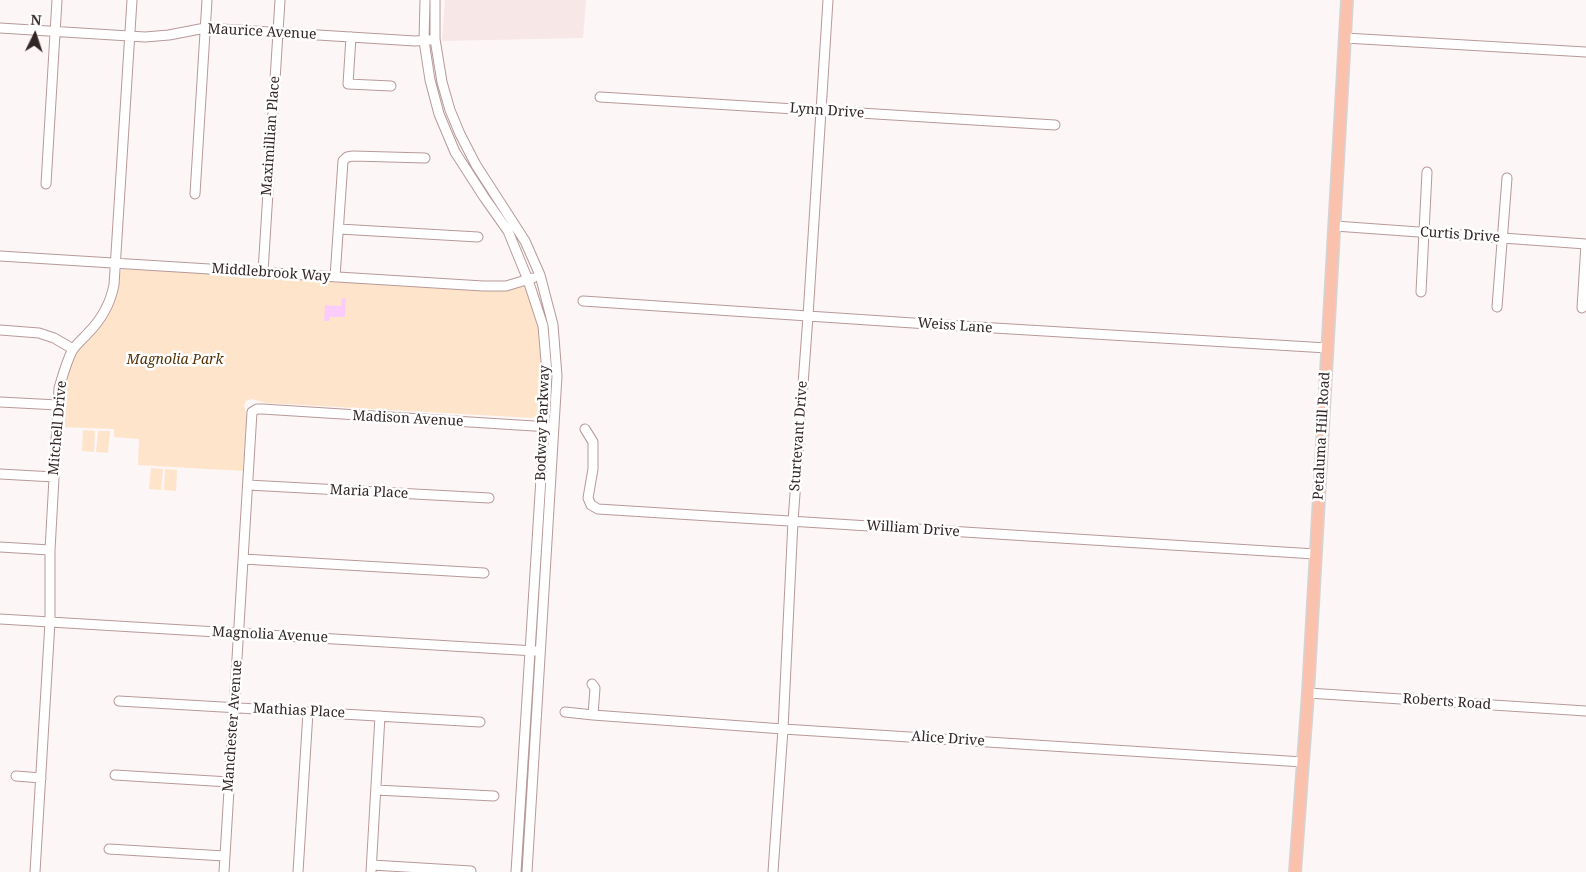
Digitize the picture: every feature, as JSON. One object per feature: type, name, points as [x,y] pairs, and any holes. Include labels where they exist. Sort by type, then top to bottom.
[{"type":"main road","name":"Petaluma Hill Road","points":[[1295,872],[1308,693],[1347,0]]},
{"type":"street","points":[[46,184],[57,0]]},
{"type":"street","name":"Mitchell Drive","points":[[35,872],[50,622],[50,550],[59,388],[73,349],[96,325],[110,302],[114,285],[117,263],[132,0]]},
{"type":"street","points":[[195,194],[207,0]]},
{"type":"street","name":"Maximillian Place","points":[[263,272],[280,0]]},
{"type":"street","name":"Bodway Parkway","points":[[425,0],[424,41],[430,80],[439,114],[455,152],[508,231],[544,326],[549,427],[540,651],[527,872]]},
{"type":"street","name":"Bodway Parkway","points":[[435,0],[435,38],[442,82],[450,110],[476,165],[525,241],[540,275],[553,325],[557,376],[549,427],[530,651],[516,872]]},
{"type":"street","name":"Sturtevant Drive","points":[[773,872],[793,521],[828,0]]},
{"type":"street","name":"Maurice Avenue","points":[[0,28],[145,37],[169,35],[205,28],[424,41],[435,38]]},
{"type":"street","points":[[351,37],[348,84],[391,86]]},
{"type":"street","points":[[1345,38],[1586,52]]},
{"type":"street","name":"Lynn Drive","points":[[600,97],[1055,125]]},
{"type":"street","points":[[335,277],[343,161],[347,157],[353,156],[425,158]]},
{"type":"street","points":[[1421,292],[1427,172]]},
{"type":"street","points":[[1497,307],[1507,178]]},
{"type":"street","name":"Curtis Drive","points":[[1335,226],[1586,244]]},
{"type":"street","points":[[339,229],[478,237]]},
{"type":"street","points":[[1582,308],[1586,244]]},
{"type":"street","name":"Middlebrook Way","points":[[0,256],[484,286],[506,286],[540,275]]},
{"type":"street","name":"Weiss Lane","points":[[582,301],[1327,348]]},
{"type":"street","points":[[0,330],[40,333],[54,338],[73,349]]},
{"type":"street","points":[[0,402],[58,405]]},
{"type":"street","name":"Manchester Avenue","points":[[224,872],[251,416],[252,412],[256,409],[262,409]]},
{"type":"street","name":"Madison Avenue","points":[[262,409],[549,427]]},
{"type":"street","name":"William Drive","points":[[585,430],[593,442],[593,469],[588,498],[591,505],[598,509],[1315,554]]},
{"type":"street","points":[[0,474],[54,477]]},
{"type":"street","name":"Maria Place","points":[[248,485],[489,498]]},
{"type":"street","points":[[0,547],[50,550]]},
{"type":"street","points":[[243,559],[484,573]]},
{"type":"street","name":"Magnolia Avenue","points":[[0,619],[540,651]]},
{"type":"street","points":[[592,684],[595,688],[593,715]]},
{"type":"street","name":"Roberts Road","points":[[1308,693],[1586,711]]},
{"type":"street","name":"Mathias Place","points":[[119,701],[480,722]]},
{"type":"street","points":[[298,872],[308,712]]},
{"type":"street","name":"Alice Drive","points":[[565,712],[782,729],[1303,762]]},
{"type":"street","points":[[380,716],[371,869],[471,871]]},
{"type":"street","points":[[115,775],[229,782]]},
{"type":"street","points":[[16,776],[41,778]]},
{"type":"street","points":[[376,790],[494,796]]},
{"type":"street","points":[[110,849],[224,856]]},
{"type":"shaded area","points":[[445,0],[586,0],[583,38],[442,41]]},
{"type":"shaded area","points":[[342,298],[346,298],[345,317],[330,317],[329,321],[324,321],[325,305],[341,306]]},
{"type":"green space","name":"Magnolia Park","points":[[123,267],[525,286],[530,294],[534,308],[541,344],[543,396],[541,409],[533,418],[267,403],[252,399],[246,401],[244,405],[247,416],[243,471],[138,465],[139,439],[114,437],[114,429],[61,427],[65,380],[71,363],[79,349],[101,323],[108,311]]},
{"type":"green space","points":[[83,430],[95,431],[94,452],[82,451]]},
{"type":"green space","points":[[98,431],[110,431],[108,453],[96,452]]},
{"type":"green space","points":[[151,468],[163,469],[161,490],[149,489]]},
{"type":"green space","points":[[165,469],[177,470],[176,491],[164,490]]}]
